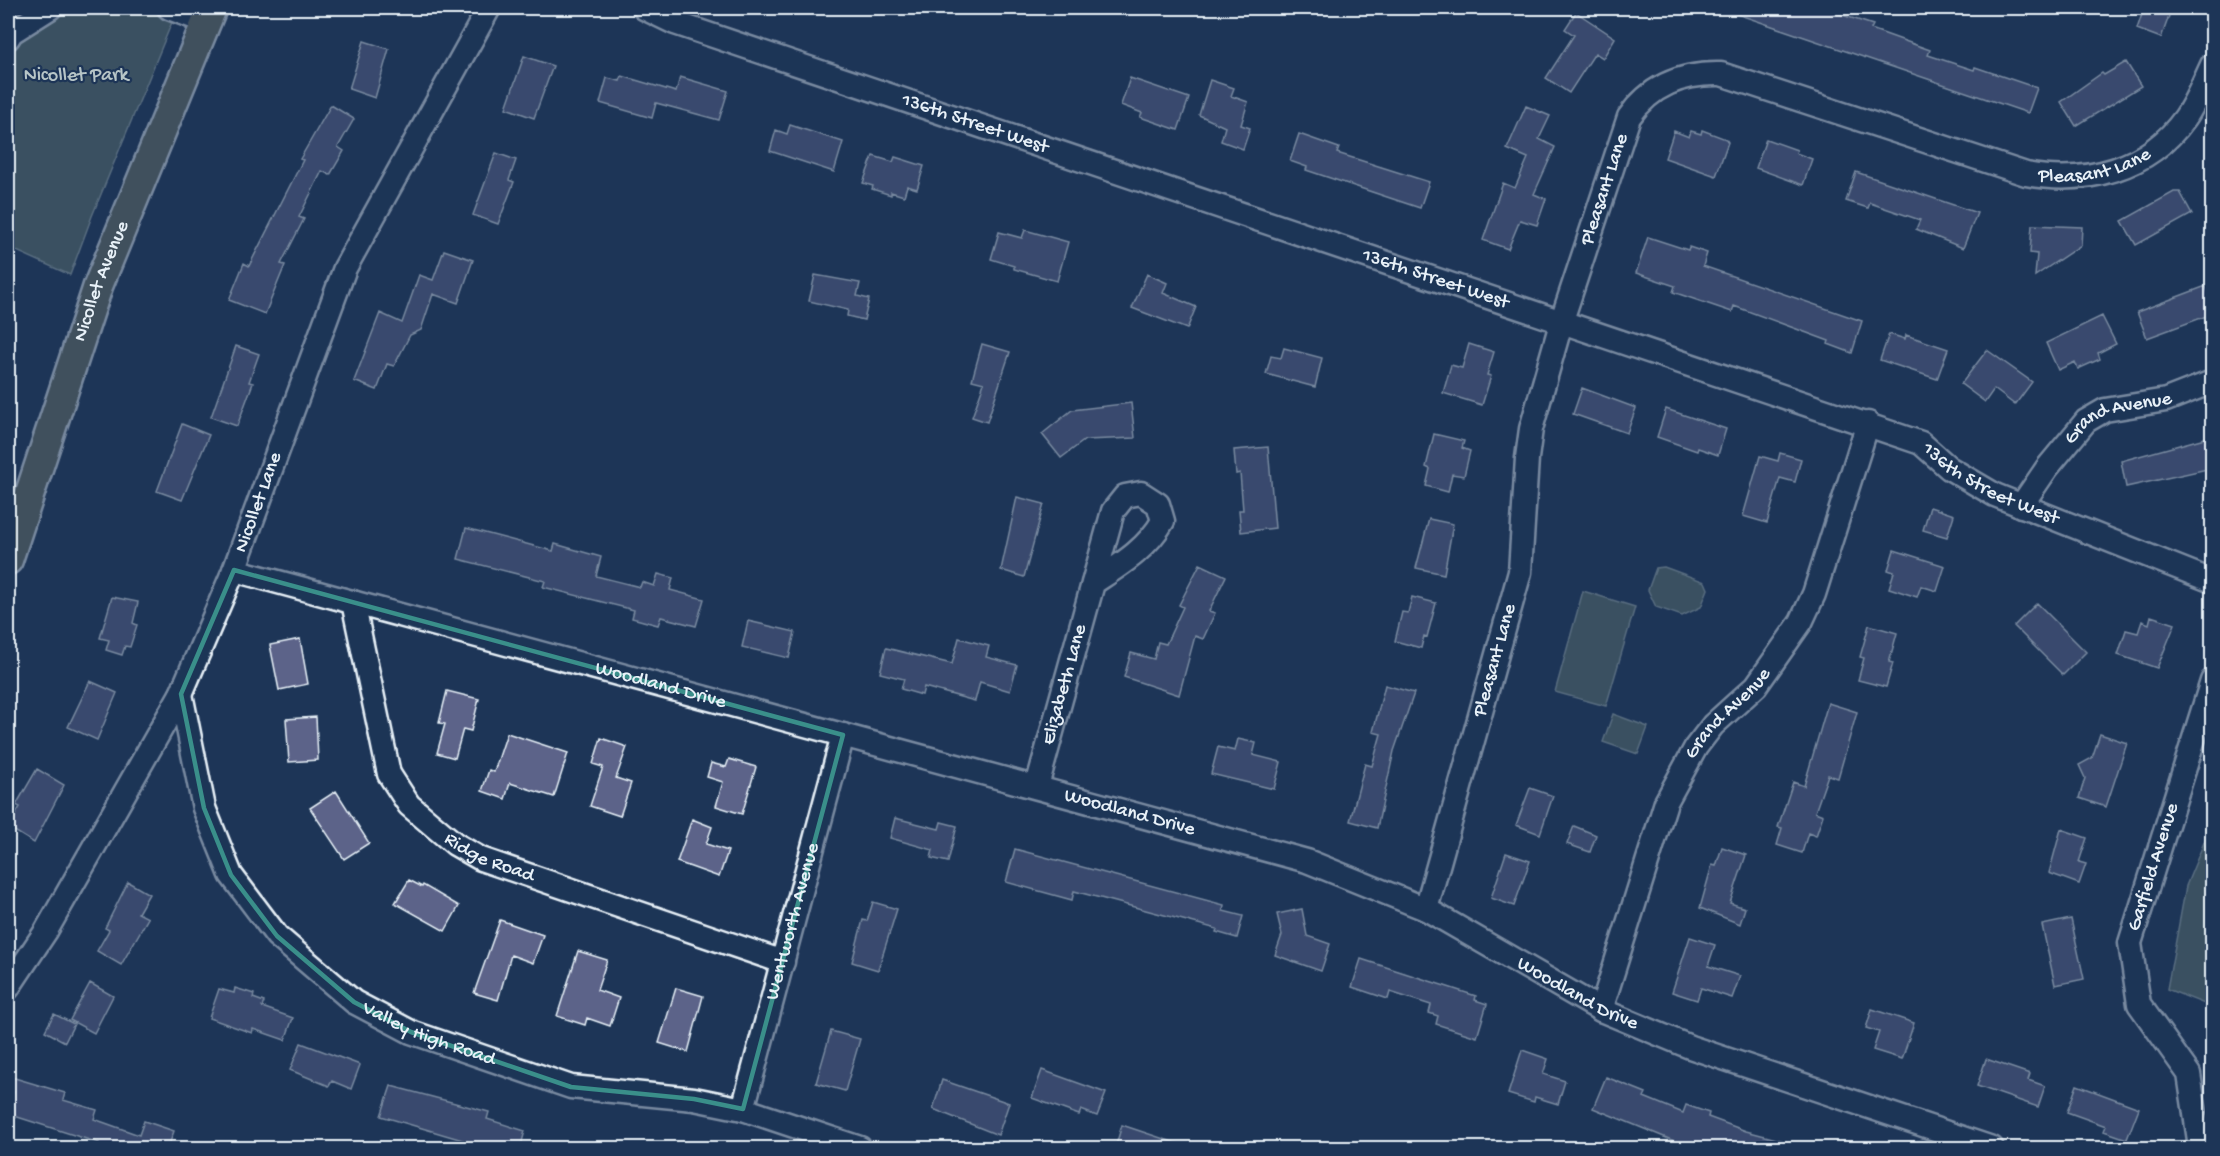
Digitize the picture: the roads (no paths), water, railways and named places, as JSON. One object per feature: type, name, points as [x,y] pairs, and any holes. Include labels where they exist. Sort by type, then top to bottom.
[{"type":"main road","name":"Nicollet Avenue","points":[[8,560],[98,286],[209,15]]},
{"type":"street","points":[[8,38],[12,32],[50,8]]},
{"type":"street","points":[[169,8],[209,15]]},
{"type":"street","name":"Nicollet Lane","points":[[8,988],[46,931],[181,694],[234,570],[345,268],[489,8]]},
{"type":"street","name":"136th Street West","points":[[644,8],[686,27],[1868,423],[1921,443],[1968,480],[2021,506],[2212,581]]},
{"type":"street","name":"Pleasant Lane","points":[[1426,909],[1520,572],[1531,429],[1562,320],[1629,117],[1647,96],[1678,78],[1701,74],[1721,74],[2026,174],[2074,179],[2120,169],[2160,145],[2187,116],[2212,64]]},
{"type":"street","name":"Grand Avenue","points":[[2021,506],[2047,468],[2086,421],[2105,410],[2166,400],[2212,382]]},
{"type":"street","name":"Grand Avenue","points":[[1601,1010],[1666,802],[1696,747],[1713,725],[1756,686],[1801,622],[1814,594],[1868,423]]},
{"type":"street","name":"Woodland Drive","points":[[234,570],[1307,861],[1426,909],[1601,1010],[1690,1047],[1992,1149]]},
{"type":"street","name":"Elizabeth Lane","points":[[1037,786],[1093,583]]},
{"type":"street","name":"Ridge Road","points":[[353,602],[389,774],[409,806],[455,844],[481,859],[783,962]]},
{"type":"street","name":"Garfield Avenue","points":[[2197,1149],[2199,1140],[2189,1074],[2139,1004],[2130,943],[2212,681]]},
{"type":"street","name":"Valley High Road","points":[[181,694],[204,808],[231,875],[277,936],[354,1002],[411,1032],[571,1087],[694,1099],[744,1109],[860,1149]]},
{"type":"street","name":"Wentworth Avenue","points":[[744,1109],[843,735]]},
{"type":"park label","name":"Nicollet Park","points":[[76,76]]}]
